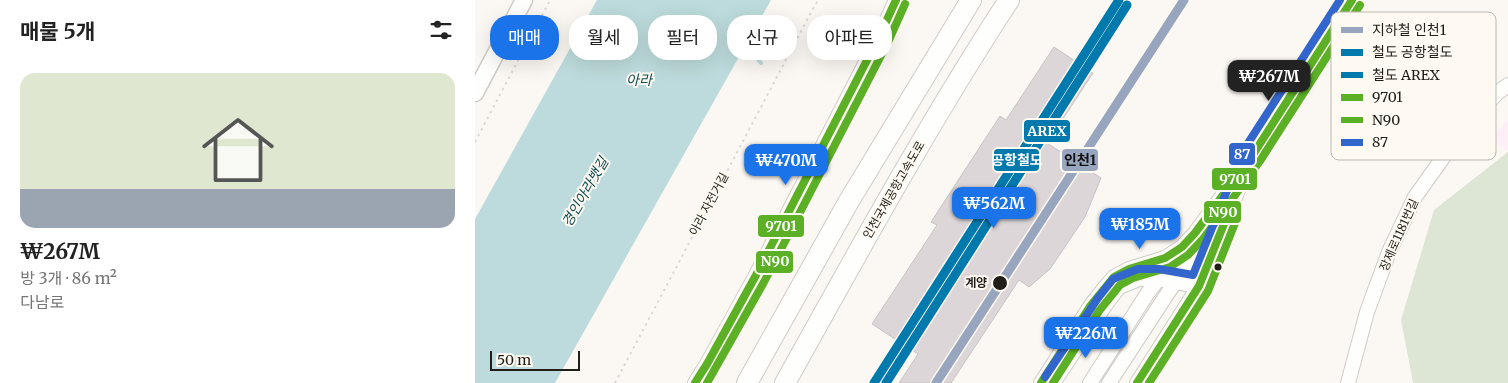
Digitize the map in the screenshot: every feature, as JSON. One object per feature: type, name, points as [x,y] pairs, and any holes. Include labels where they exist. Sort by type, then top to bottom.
[{"type":"highway","points":[[747,383],[849,202],[971,0]]},
{"type":"highway","name":"인천국제공항고속도로","points":[[785,383],[894,189],[1009,0]]},
{"type":"main road","points":[[475,93],[524,0]]},
{"type":"street","points":[[695,383],[755,277],[879,37],[896,0]]},
{"type":"street","points":[[1344,12],[1352,0]]},
{"type":"street","points":[[1090,383],[1158,278],[1208,216],[1252,156],[1331,33]]},
{"type":"street","name":"장제로1181번길","points":[[1496,94],[1508,85]]},
{"type":"street","points":[[1137,383],[1199,286],[1252,156]]},
{"type":"street","name":"장제로1181번길","points":[[1347,383],[1367,312],[1389,252],[1415,197],[1441,160]]},
{"type":"street","points":[[1109,383],[1195,249],[1208,216]]},
{"type":"street","points":[[1041,383],[1091,305],[1114,277],[1129,269],[1165,258],[1182,247]]},
{"type":"street","points":[[1053,383],[1105,304],[1119,287],[1139,279],[1158,278],[1199,286]]},
{"type":"path","points":[[475,142],[550,0]]},
{"type":"path","name":"아라 자전거길","points":[[615,383],[819,0]]},
{"type":"shaded area","points":[[1508,119],[1508,151],[1496,143],[1496,133]]},
{"type":"green space","points":[[1508,152],[1508,383],[1413,383],[1401,320],[1434,210]]},
{"type":"water","name":"아라","points":[[597,0],[771,0],[763,15],[727,15],[727,60],[737,60],[555,383],[475,383],[475,219],[569,50],[569,60],[638,60],[638,15],[589,15]]},
{"type":"building","points":[[1054,47],[1093,73],[1047,143],[1101,178],[1085,217],[1050,269],[1029,287],[1019,280],[951,383],[899,383],[918,354],[872,324],[937,225],[931,222],[1000,116],[1006,120]]},
{"type":"metro line","name":"인천1","points":[[936,383],[1184,0]]},
{"type":"rail line","name":"공항철도","points":[[874,383],[1119,0]]},
{"type":"rail line","name":"AREX","points":[[886,383],[1127,5]]},
{"type":"transit line","name":"9701","points":[[695,383],[755,277],[879,37],[896,0]]},
{"type":"transit line","name":"87","points":[[1332,12],[1340,0]]},
{"type":"transit line","name":"9701","points":[[1344,12],[1352,0]]},
{"type":"transit line","name":"N90","points":[[707,383],[764,282],[888,42],[905,4]]},
{"type":"transit line","name":"N90","points":[[1356,12],[1360,5]]},
{"type":"transit line","name":"87","points":[[1045,377],[1113,279],[1138,269],[1159,269],[1193,275],[1243,151],[1331,14]]},
{"type":"transit line","name":"9701","points":[[1041,383],[1091,305],[1114,277],[1129,269],[1165,258],[1182,247],[1195,233],[1252,156],[1331,33]]},
{"type":"transit line","name":"N90","points":[[1053,383],[1099,311],[1120,285],[1133,278],[1170,267],[1188,255],[1203,239],[1260,161],[1331,50]]},
{"type":"transit line","name":"9701","points":[[1137,383],[1199,286],[1230,209]]},
{"type":"transit line","name":"N90","points":[[1149,383],[1208,291],[1239,213]]},
{"type":"place","name":"계양","points":[[1000,283]]},
{"type":"water label","name":"경인아라뱃길","points":[[585,192]]}]
